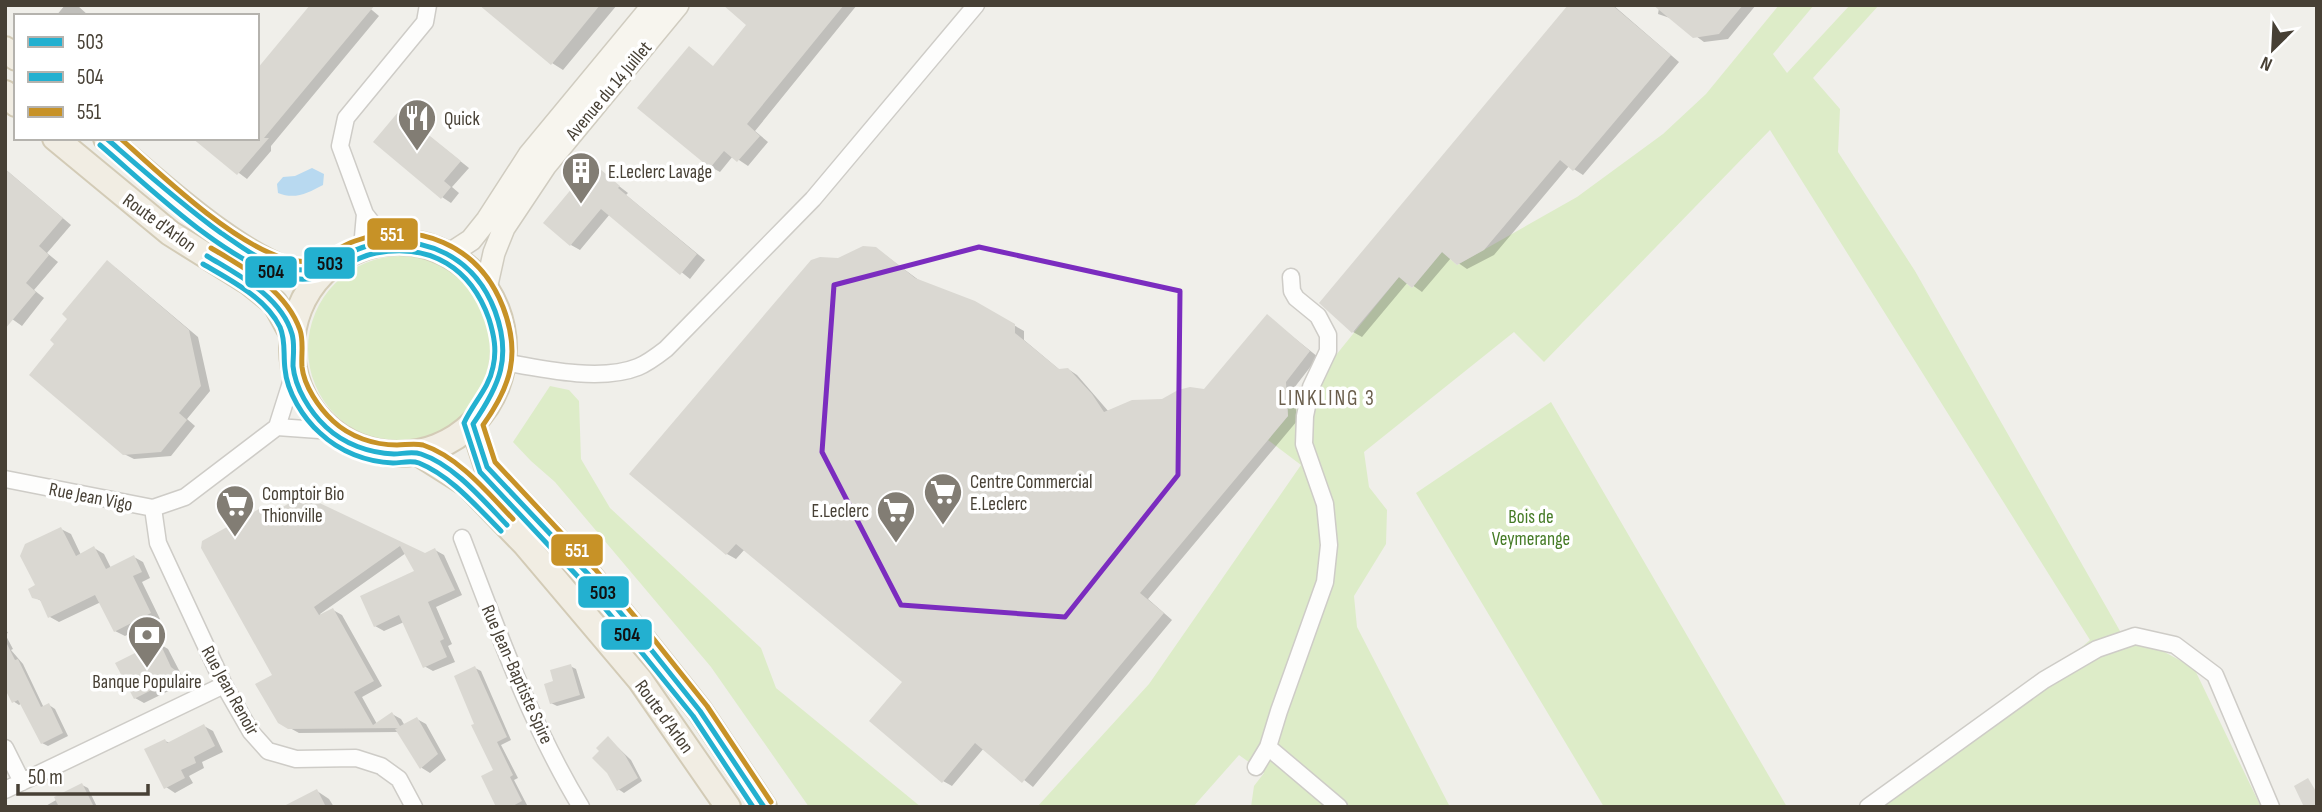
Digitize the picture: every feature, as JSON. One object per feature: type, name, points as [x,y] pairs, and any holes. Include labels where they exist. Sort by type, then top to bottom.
[{"type":"main road","name":"Avenue du 14 Juillet","points":[[448,255],[471,240],[529,155],[653,5]]},
{"type":"main road","name":"Avenue du 14 Juillet","points":[[486,289],[494,253],[504,228],[546,165],[678,5]]},
{"type":"main road","name":"Route d'Arlon","points":[[57,140],[170,233],[250,283],[275,303],[292,334]]},
{"type":"main road","name":"Route d'Arlon","points":[[108,140],[209,225],[255,257],[309,272],[331,265]]},
{"type":"main road","points":[[387,242],[412,242],[448,255],[470,270],[486,289],[503,329],[504,362],[494,395],[473,424],[448,442],[418,453],[369,451],[346,441],[310,408],[294,373],[292,334],[305,296],[331,265],[362,248],[387,242]]},
{"type":"main road","name":"Route d'Arlon","points":[[473,424],[487,467],[589,575],[646,642],[700,711],[764,807]]},
{"type":"main road","name":"Route d'Arlon","points":[[418,453],[467,484],[525,544],[640,680],[728,807]]},
{"type":"street","points":[[387,242],[365,214],[340,146],[346,118],[425,22],[428,5]]},
{"type":"street","points":[[504,362],[547,370],[595,374],[637,368],[659,354],[813,199],[976,5]]},
{"type":"street","points":[[362,248],[365,214]]},
{"type":"street","points":[[1256,767],[1268,747],[1325,582],[1329,545],[1325,504],[1304,444],[1305,415],[1311,387],[1328,351],[1328,335],[1318,316],[1296,298],[1292,291],[1291,277]]},
{"type":"street","points":[[294,373],[277,427],[332,431]]},
{"type":"street","name":"Rue Jean Vigo","points":[[5,479],[153,508],[185,497],[277,427]]},
{"type":"street","name":"Rue Jean Renoir","points":[[153,508],[158,543],[223,685],[251,732],[268,751],[296,759],[356,758],[381,766],[399,779],[414,807]]},
{"type":"street","name":"Rue Jean-Baptiste Spire","points":[[462,538],[520,684],[566,782],[581,807]]},
{"type":"street","points":[[1868,807],[2044,680],[2097,649],[2135,636],[2175,645],[2215,676],[2271,807]]},
{"type":"street","points":[[5,790],[223,685]]},
{"type":"street","points":[[1268,747],[1339,807]]},
{"type":"street","points":[[5,748],[22,782]]},
{"type":"highlighted area","points":[[979,247],[1180,291],[1178,475],[1065,617],[901,605],[822,452],[834,285]]},
{"type":"green space","points":[[1779,5],[1814,5],[1773,54],[1787,73],[1850,5],[1879,5],[1813,78],[1840,109],[1838,152],[1915,271],[2120,631],[2135,636],[2194,668],[2261,807],[1868,807],[2044,680],[2090,640],[1770,130],[1544,362],[1514,332],[1364,452],[1369,487],[1387,510],[1386,544],[1354,596],[1357,627],[1450,807],[1251,807],[1254,786],[1264,773],[1239,755],[1193,807],[1037,807],[1149,684],[1301,465],[1268,440],[1288,416],[1287,395],[1311,386],[1399,277],[1412,288],[1442,252],[1457,265],[1577,197],[1663,134],[1706,94]]},
{"type":"green space","points":[[401,256],[437,263],[453,271],[467,283],[479,297],[487,313],[494,349],[487,385],[479,401],[467,415],[453,427],[437,435],[401,442],[365,435],[349,427],[335,415],[323,401],[315,385],[308,349],[315,313],[323,297],[335,283],[349,271],[365,263]]},
{"type":"green space","points":[[550,386],[569,390],[579,401],[581,459],[610,508],[761,648],[776,688],[921,807],[809,807],[711,667],[555,482],[513,442]]},
{"type":"green space","name":"Bois de Veymerange","points":[[1551,402],[1787,807],[1604,807],[1416,493]]},
{"type":"water","points":[[312,168],[324,174],[323,185],[296,196],[278,193],[277,184],[283,177],[295,176]]},
{"type":"building","points":[[310,5],[375,5],[264,138],[269,138],[237,175],[194,140],[259,140],[259,67]]},
{"type":"building","points":[[479,5],[600,5],[551,65]]},
{"type":"building","points":[[723,5],[844,5],[747,124],[760,136],[737,162],[724,151],[710,168],[637,108],[689,46],[713,66],[746,25]]},
{"type":"building","points":[[1568,5],[1612,5],[1671,55],[1573,171],[1560,160],[1484,250],[1457,265],[1442,252],[1412,288],[1399,277],[1352,333],[1319,303]]},
{"type":"building","points":[[1653,5],[1743,5],[1719,34],[1693,38]]},
{"type":"building","name":"Quick","points":[[399,111],[461,161],[444,181],[451,187],[441,199],[373,142]]},
{"type":"building","points":[[593,163],[620,186],[618,188],[697,254],[680,275],[601,209],[570,246],[543,223]]},
{"type":"building","points":[[5,169],[63,218],[39,246],[49,255],[26,283],[36,292],[5,329]]},
{"type":"building","name":"Centre Commercial E.Leclerc","points":[[863,246],[876,247],[915,278],[975,301],[1015,324],[1015,333],[1059,369],[1068,368],[1092,394],[1104,412],[1132,400],[1162,399],[1190,387],[1204,389],[1267,314],[1310,351],[1286,382],[1288,416],[1140,593],[1164,613],[1022,783],[975,743],[942,783],[869,721],[902,682],[736,544],[726,555],[629,474],[811,260],[820,257],[838,258]]},
{"type":"building","points":[[107,260],[189,330],[201,386],[179,413],[187,420],[161,452],[123,455],[29,375],[54,344],[50,340],[67,319],[62,314]]},
{"type":"building","points":[[298,498],[309,498],[425,553],[435,548],[455,590],[428,602],[444,639],[440,641],[447,657],[423,668],[399,615],[374,627],[360,596],[414,571],[400,546],[314,607],[319,615],[333,608],[374,681],[354,692],[373,725],[392,712],[400,726],[417,717],[438,754],[420,769],[395,729],[398,728],[288,729],[278,723],[255,684],[272,675],[201,548],[202,541],[259,509],[264,518]]},
{"type":"building","points":[[61,527],[76,556],[94,546],[106,569],[134,555],[142,572],[133,576],[151,613],[114,632],[95,595],[48,618],[40,600],[32,598],[28,589],[35,585],[20,556],[25,544]]},
{"type":"building","points":[[5,640],[15,660],[18,659],[41,707],[49,703],[63,733],[41,744],[18,700],[12,703],[5,689]]},
{"type":"building","name":"Banque Populaire","points":[[159,641],[171,667],[181,675],[134,699],[115,663]]},
{"type":"building","points":[[571,664],[580,695],[550,704],[544,684],[553,681],[550,670]]},
{"type":"building","points":[[475,666],[507,737],[497,742],[522,801],[511,807],[496,807],[481,776],[493,770],[471,725],[474,724],[454,676]]},
{"type":"building","points":[[204,724],[215,746],[194,757],[196,763],[181,770],[185,778],[164,789],[144,749],[165,739],[167,743]]},
{"type":"building","points":[[608,736],[625,755],[638,778],[617,791],[607,773],[592,758],[599,751],[596,748]]},
{"type":"building","points":[[2308,778],[2317,793],[2317,807],[2304,807],[2294,786]]},
{"type":"building","points":[[82,783],[94,807],[59,807],[54,797]]},
{"type":"building","points":[[317,789],[326,807],[282,807]]},
{"type":"transit line","name":"503","points":[[108,140],[206,222],[247,251],[276,265],[307,270],[327,265],[357,249],[371,245],[411,243],[446,254],[475,277],[495,311],[503,343],[503,357],[496,383],[473,424],[487,467],[589,575],[645,642],[700,711],[764,807]]},
{"type":"transit line","name":"551","points":[[122,140],[221,224],[265,251],[286,259],[315,260],[355,241],[401,233],[443,242],[478,267],[492,285],[503,307],[511,340],[512,355],[506,383],[483,425],[495,462],[595,569],[652,637],[707,706],[771,802]]},
{"type":"transit line","name":"504","points":[[100,145],[188,221],[238,256],[262,269],[286,277],[312,278],[323,276],[364,256],[396,251],[431,256],[460,273],[481,301],[489,319],[494,343],[491,375],[464,423],[480,472],[582,581],[638,648],[693,716],[753,807]]},
{"type":"transit line","name":"551","points":[[211,248],[263,282],[285,303],[300,330],[302,367],[306,382],[333,421],[347,432],[371,442],[388,445],[420,444],[449,458],[472,477],[513,519]]},
{"type":"transit line","name":"503","points":[[207,256],[245,279],[278,308],[292,334],[293,366],[300,391],[314,414],[326,427],[349,443],[375,452],[418,453],[433,459],[467,484],[507,525]]},
{"type":"transit line","name":"504","points":[[203,264],[246,290],[273,316],[283,337],[286,378],[292,395],[320,433],[345,451],[373,461],[416,462],[431,469],[463,493],[501,531]]},
{"type":"place","name":"Quick","points":[[417,152]]},
{"type":"place","name":"E.Leclerc Lavage","points":[[581,205]]},
{"type":"place","name":"Centre Commercial E.Leclerc","points":[[943,526]]},
{"type":"place","name":"Comptoir Bio Thionville","points":[[235,538]]},
{"type":"place","name":"E.Leclerc","points":[[896,544]]},
{"type":"place","name":"Banque Populaire","points":[[147,669]]},
{"type":"district","name":"LINKLING 3","points":[[1327,398]]}]
